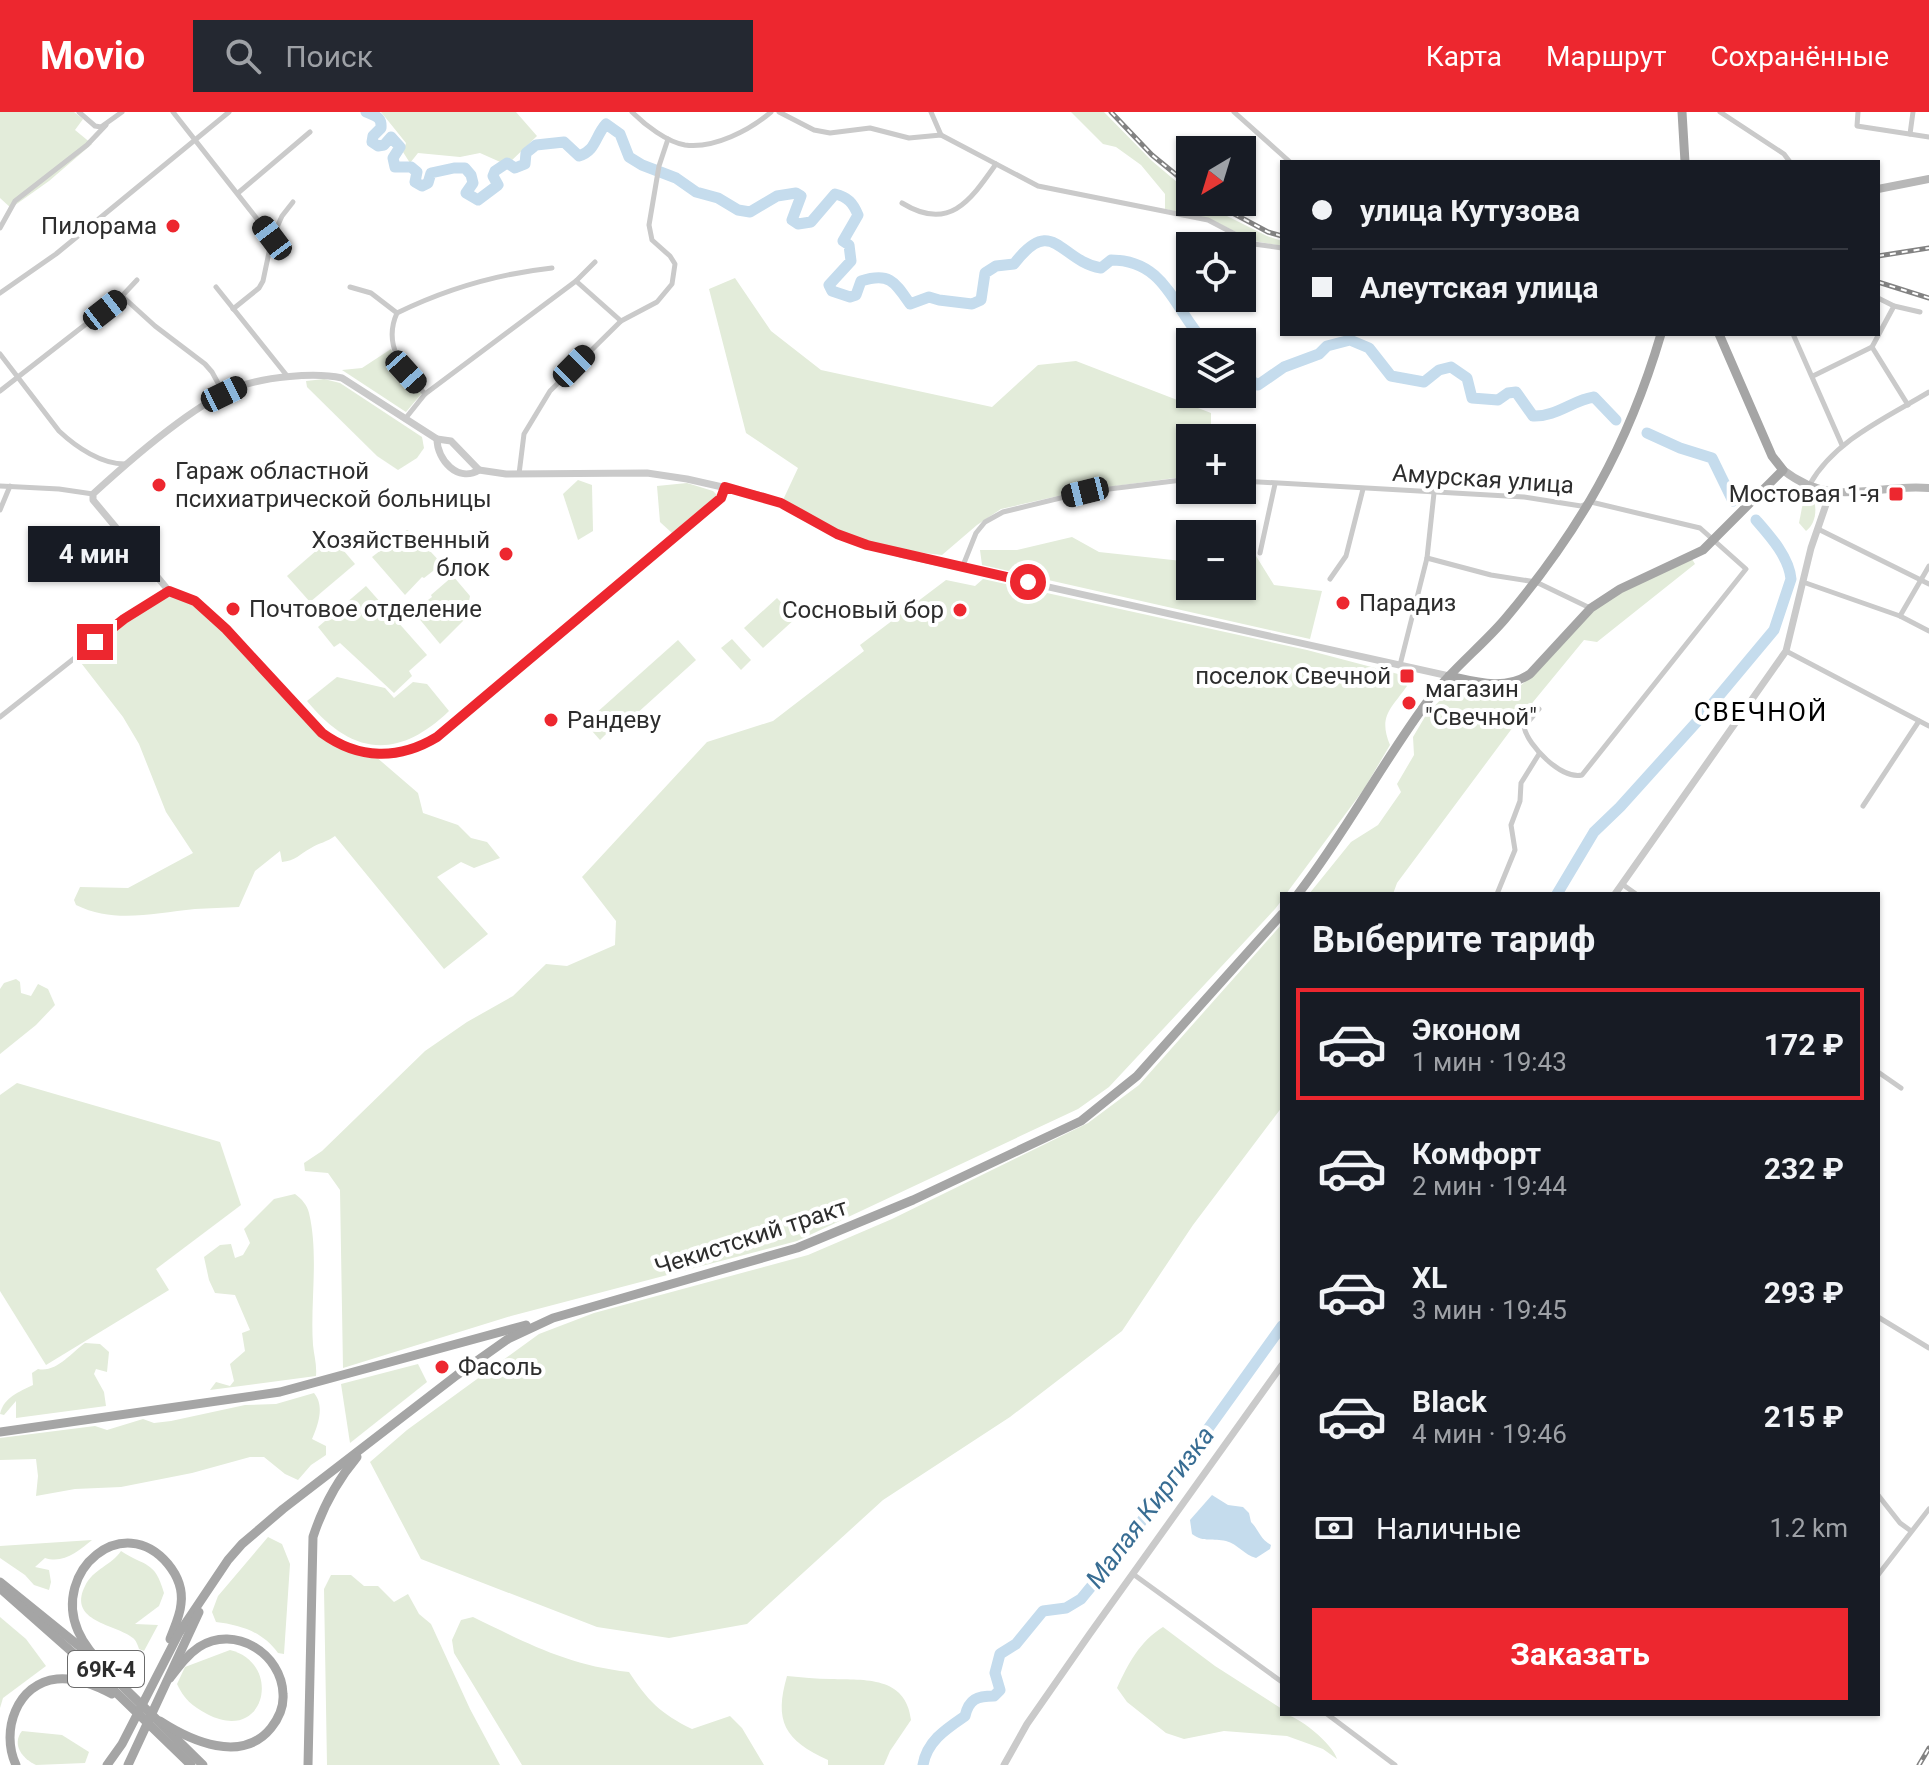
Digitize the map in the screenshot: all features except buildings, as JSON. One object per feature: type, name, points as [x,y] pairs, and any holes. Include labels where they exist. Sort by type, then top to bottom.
[{"type":"main road","points":[[1682,112],[1685,160]]},
{"type":"main road","points":[[1880,189],[1929,179]]},
{"type":"main road","points":[[1299,892],[1428,701],[1536,582],[1591,502],[1634,417],[1660,336]]},
{"type":"main road","points":[[1720,336],[1772,456],[1783,470],[1830,493],[1909,486],[1929,488]]},
{"type":"main road","points":[[1449,676],[1485,683],[1519,681],[1530,674],[1591,608],[1620,589],[1684,561],[1713,540],[1783,470]]},
{"type":"main road","name":"Чекистский тракт","points":[[158,1671],[217,1577],[242,1544],[264,1524],[508,1339],[553,1318],[797,1248],[913,1200],[1081,1121],[1137,1076],[1280,916]]},
{"type":"main road","points":[[0,1432],[280,1392],[553,1318]]},
{"type":"main road","points":[[308,1765],[313,1537],[332,1489],[367,1445]]},
{"type":"main road","points":[[103,1666],[78,1630],[72,1594],[82,1568],[95,1555],[104,1549],[127,1544],[140,1546],[162,1557],[177,1578],[181,1603],[158,1671],[114,1765]]},
{"type":"main road","name":"Чекистский тракт","points":[[128,1765],[217,1577]]},
{"type":"main road","name":"69К-4","points":[[0,1582],[103,1666],[203,1765]]},
{"type":"main road","name":"69К-4","points":[[0,1589],[123,1699],[190,1765]]},
{"type":"main road","points":[[160,1721],[177,1732],[206,1743],[236,1747],[268,1732],[283,1704],[283,1692],[276,1670],[268,1658],[243,1641],[229,1639],[201,1646],[186,1658],[168,1681]]},
{"type":"main road","points":[[16,1765],[9,1749],[8,1723],[17,1701],[30,1688],[49,1680],[73,1680],[102,1688],[123,1699]]},
{"type":"main road","points":[[107,1765],[122,1744]]},
{"type":"street","points":[[79,112],[95,126],[106,125]]},
{"type":"street","points":[[0,228],[15,201],[87,145],[122,112]]},
{"type":"street","points":[[173,112],[272,238]]},
{"type":"street","points":[[0,293],[56,254],[229,112]]},
{"type":"street","points":[[632,112],[668,139],[684,145],[708,143],[742,132],[771,112]]},
{"type":"street","points":[[779,112],[814,130],[830,133],[870,128],[909,138],[941,135],[1038,186],[1208,220],[1254,244],[1280,248]]},
{"type":"street","points":[[931,112],[941,135]]},
{"type":"street","points":[[1234,112],[1288,160]]},
{"type":"street","points":[[1720,112],[1788,160]]},
{"type":"street","points":[[1858,112],[1857,126],[1929,137]]},
{"type":"street","points":[[1910,134],[1913,112]]},
{"type":"street","points":[[238,193],[310,132]]},
{"type":"street","points":[[519,474],[524,434],[550,391],[621,321],[666,294],[676,273],[670,256],[652,240],[649,225],[659,166],[668,139]]},
{"type":"street","points":[[902,203],[925,215],[950,212],[970,197],[996,164]]},
{"type":"street","points":[[233,309],[259,288],[272,238],[282,216],[293,202]]},
{"type":"street","points":[[405,419],[425,394],[576,281],[595,262]]},
{"type":"street","points":[[425,394],[406,372],[392,347],[393,320],[397,313],[427,299],[494,277],[552,268]]},
{"type":"street","points":[[0,391],[122,296],[137,280]]},
{"type":"street","points":[[576,281],[621,321]]},
{"type":"street","points":[[216,287],[289,378]]},
{"type":"street","points":[[350,287],[371,293],[397,313]]},
{"type":"street","points":[[122,296],[205,364],[224,394]]},
{"type":"street","points":[[1880,299],[1920,312]]},
{"type":"street","points":[[1880,332],[1894,306]]},
{"type":"street","points":[[1794,336],[1842,445]]},
{"type":"street","points":[[1813,376],[1872,347],[1878,336]]},
{"type":"street","points":[[1872,347],[1908,405]]},
{"type":"street","points":[[0,354],[70,441],[111,463],[127,464]]},
{"type":"street","points":[[0,486],[93,494],[201,407],[239,386],[325,374],[342,378],[437,439],[451,441],[479,470]]},
{"type":"street","points":[[1809,485],[1821,466],[1842,445],[1929,392]]},
{"type":"street","points":[[437,439],[439,454],[455,471],[467,475],[479,470],[519,474],[647,473],[725,487],[781,503],[837,534],[867,545],[1449,676]]},
{"type":"street","points":[[962,568],[980,527],[1003,512],[1085,492],[1176,481]]},
{"type":"street","name":"Амурская улица","points":[[1256,482],[1524,497],[1581,506],[1591,502],[1700,528],[1746,569],[1582,775],[1575,777],[1539,754]]},
{"type":"street","points":[[1260,553],[1275,484]]},
{"type":"street","points":[[0,510],[10,486]]},
{"type":"street","points":[[93,494],[95,506],[169,591],[195,601],[226,629],[330,739],[356,751],[392,755],[418,748],[437,737],[721,498],[725,487]]},
{"type":"street","points":[[1330,579],[1346,556],[1363,489]]},
{"type":"street","points":[[1400,665],[1427,558],[1434,493]]},
{"type":"street","points":[[1616,892],[1786,651],[1817,528],[1830,493]]},
{"type":"street","points":[[1817,528],[1929,584]]},
{"type":"street","points":[[1427,558],[1491,575],[1536,582],[1591,608]]},
{"type":"street","points":[[1900,616],[1929,566]]},
{"type":"street","points":[[1803,582],[1900,616],[1929,631]]},
{"type":"street","points":[[1,714],[124,619],[169,591]]},
{"type":"street","points":[[1786,651],[1929,726]]},
{"type":"street","points":[[1498,892],[1515,850],[1510,829],[1520,801],[1521,783],[1539,754],[1526,736],[1524,727],[1539,709]]},
{"type":"street","points":[[1863,806],[1919,721]]},
{"type":"street","points":[[1622,884],[1633,892]]},
{"type":"street","points":[[1880,1073],[1901,1088]]},
{"type":"street","points":[[1880,1318],[1929,1348]]},
{"type":"street","points":[[1004,1765],[1027,1724],[1280,1368]]},
{"type":"street","points":[[1880,1498],[1900,1523],[1911,1531]]},
{"type":"street","points":[[1880,1572],[1929,1509]]},
{"type":"street","points":[[1133,1574],[1280,1681]]},
{"type":"street","points":[[1330,1716],[1395,1765]]},
{"type":"green space","points":[[0,112],[74,112],[83,119],[75,130],[92,144],[11,208],[0,198]]},
{"type":"green space","points":[[381,112],[516,112],[537,136],[507,165],[480,153],[460,157],[418,153],[410,163],[403,152],[406,143]]},
{"type":"green space","points":[[1071,112],[1104,112],[1176,181],[1176,211],[1165,209],[1165,194],[1141,165],[1116,147],[1103,144]]},
{"type":"green space","points":[[1198,216],[1227,216],[1280,240],[1280,246],[1256,241],[1256,232],[1236,232]]},
{"type":"green space","points":[[735,278],[771,331],[821,370],[992,407],[1038,365],[1076,361],[1176,400],[1176,408],[1198,408],[1211,413],[1211,424],[1176,424],[1176,478],[1085,490],[1001,509],[942,555],[863,541],[783,500],[798,468],[746,433],[709,289]]},
{"type":"green space","points":[[391,349],[401,370],[422,393],[406,412],[342,370],[362,368]]},
{"type":"green space","points":[[324,379],[340,383],[422,437],[424,448],[417,458],[398,470],[377,456],[307,387],[306,381]]},
{"type":"green space","points":[[578,480],[592,485],[593,531],[578,540],[563,494]]},
{"type":"green space","points":[[687,483],[717,495],[672,533],[660,522],[657,486]]},
{"type":"green space","points":[[1805,492],[1812,496],[1815,510],[1814,520],[1806,531],[1799,523]]},
{"type":"green space","points":[[407,530],[436,546],[430,551],[442,564],[422,577],[405,595],[372,557]]},
{"type":"green space","points":[[332,537],[355,564],[310,602],[287,576]]},
{"type":"green space","points":[[1072,537],[1099,552],[1176,560],[1176,600],[1256,600],[1256,556],[1274,585],[1322,591],[1310,639],[982,565],[980,550],[1017,550]]},
{"type":"green space","points":[[1692,559],[1695,564],[1597,642],[1584,640],[1519,719],[1397,883],[1394,892],[1311,892],[1351,842],[1378,825],[1401,792],[1397,784],[1414,755],[1413,737],[1426,715],[1445,695],[1463,685],[1504,691],[1520,686],[1593,611],[1621,592]]},
{"type":"green space","points":[[453,576],[470,596],[466,618],[440,644],[417,616],[412,619],[408,615]]},
{"type":"green space","name":"Сосновый бор","points":[[983,579],[1307,650],[1398,674],[1407,686],[1388,713],[1385,727],[1390,745],[1364,789],[1287,892],[1280,892],[1280,903],[1275,909],[1109,1087],[1078,1109],[797,1241],[511,1316],[343,1368],[340,1190],[328,1173],[305,1171],[304,1163],[322,1151],[425,1051],[513,996],[546,964],[567,966],[615,945],[616,921],[582,877],[707,742],[773,721],[864,651],[860,645],[946,580],[975,586]]},
{"type":"green space","points":[[366,586],[427,655],[409,671],[412,676],[394,693],[340,643],[334,647],[318,627]]},
{"type":"green space","points":[[170,594],[194,604],[224,631],[321,734],[337,746],[375,756],[418,793],[423,813],[458,825],[471,838],[487,842],[500,858],[474,868],[461,862],[437,877],[488,934],[444,969],[335,836],[287,861],[282,862],[280,851],[255,871],[239,907],[120,916],[76,905],[74,900],[80,887],[128,888],[193,853],[166,812],[139,744],[123,717],[78,659],[125,621]]},
{"type":"green space","points":[[777,598],[796,618],[763,648],[744,628]]},
{"type":"green space","points":[[732,639],[751,660],[741,670],[721,648]]},
{"type":"green space","points":[[678,640],[696,660],[614,734],[610,730],[600,740],[585,723]]},
{"type":"green space","points":[[337,677],[385,688],[394,698],[413,682],[427,684],[449,711],[412,738],[394,744],[376,745],[358,741],[341,733],[307,701]]},
{"type":"green space","points":[[1280,926],[1280,1110],[1193,1225],[1122,1331],[1010,1417],[883,1500],[747,1624],[669,1638],[597,1627],[421,1559],[370,1462],[407,1430],[539,1334],[594,1313],[808,1255],[892,1219],[1088,1123],[1139,1085]]},
{"type":"green space","points":[[16,979],[20,982],[21,993],[31,996],[38,984],[48,989],[55,1005],[0,1054],[0,989],[4,983]]},
{"type":"green space","points":[[17,1083],[220,1142],[241,1205],[156,1269],[169,1290],[46,1365],[0,1291],[0,1095]]},
{"type":"green space","points":[[295,1194],[307,1207],[312,1229],[312,1329],[316,1376],[210,1390],[216,1382],[230,1386],[234,1381],[230,1364],[245,1351],[242,1333],[250,1330],[235,1295],[215,1293],[204,1257],[220,1245],[231,1244],[235,1258],[243,1255],[250,1243],[244,1229],[274,1199]]},
{"type":"green space","points":[[85,1343],[100,1344],[109,1352],[107,1372],[96,1369],[94,1374],[104,1392],[106,1406],[16,1418],[16,1401],[4,1415],[0,1414],[9,1399],[33,1385],[32,1373],[57,1365]]},
{"type":"green space","points":[[418,1364],[427,1382],[350,1443],[341,1384]]},
{"type":"green space","points":[[314,1393],[320,1410],[312,1439],[326,1446],[326,1455],[311,1465],[298,1480],[264,1457],[250,1457],[192,1473],[121,1487],[75,1489],[36,1496],[36,1459],[0,1460],[0,1438],[95,1426],[107,1430],[143,1419],[154,1423],[171,1421],[245,1405],[276,1404]]},
{"type":"green space","points":[[268,1537],[282,1544],[290,1564],[284,1654],[278,1653],[266,1640],[251,1631],[216,1622],[212,1612],[218,1596]]},
{"type":"green space","points":[[92,1540],[70,1555],[58,1559],[45,1558],[35,1567],[49,1570],[49,1590],[34,1585],[0,1558],[0,1546]]},
{"type":"green space","points":[[121,1551],[153,1569],[164,1593],[159,1606],[135,1624],[158,1625],[144,1651],[139,1649],[133,1638],[96,1620],[83,1607],[81,1598],[88,1580]]},
{"type":"green space","points":[[331,1575],[351,1575],[364,1586],[378,1586],[394,1602],[408,1594],[419,1614],[431,1624],[500,1765],[327,1765],[324,1589]]},
{"type":"green space","points":[[0,1617],[26,1639],[46,1666],[3,1698],[0,1708]]},
{"type":"green space","points":[[473,1617],[567,1658],[629,1672],[656,1705],[692,1729],[730,1716],[742,1728],[764,1765],[522,1765],[454,1653],[452,1640],[461,1620]]},
{"type":"green space","points":[[1163,1627],[1215,1666],[1280,1708],[1280,1716],[1291,1716],[1305,1724],[1322,1738],[1337,1759],[1323,1749],[1287,1736],[1224,1731],[1184,1739],[1166,1733],[1127,1702],[1117,1688],[1141,1646]]},
{"type":"green space","points":[[230,1650],[247,1658],[257,1670],[262,1684],[254,1711],[243,1719],[227,1721],[197,1708],[177,1684],[185,1667]]},
{"type":"green space","points":[[787,1676],[882,1683],[901,1695],[908,1706],[911,1720],[884,1765],[828,1765],[828,1760],[801,1745],[786,1727],[783,1717],[783,1692]]},
{"type":"green space","points":[[22,1731],[62,1735],[89,1752],[85,1763],[36,1765],[20,1751],[18,1741]]},
{"type":"water","points":[[1212,1495],[1228,1505],[1243,1507],[1262,1537],[1271,1545],[1270,1549],[1256,1558],[1230,1542],[1192,1534],[1190,1520]]},
{"type":"waterway","name":"Малая Киргизка","points":[[366,112],[377,117],[381,124],[372,142],[378,146],[384,145],[391,137],[400,147],[393,158],[395,167],[411,167],[417,172],[415,182],[422,186],[428,183],[431,173],[465,168],[473,183],[466,193],[478,200],[498,185],[493,176],[495,171],[507,163],[515,168],[525,164],[526,153],[536,145],[564,142],[579,156],[592,147],[606,124],[620,134],[629,157],[738,210],[750,212],[777,196],[796,193],[801,196],[792,220],[798,224],[811,222],[835,194],[850,201],[858,215],[843,241],[849,245],[851,261],[829,285],[832,291],[850,297],[856,295],[861,281],[879,278],[896,285],[910,304],[929,297],[972,304],[981,300],[985,273],[996,266],[1014,264],[1027,249],[1038,242],[1048,241],[1087,264],[1101,268],[1111,260],[1130,262],[1145,268],[1167,289],[1193,328]]},
{"type":"waterway","name":"Малая Киргизка","points":[[1256,384],[1284,367],[1319,354],[1327,346],[1350,340],[1369,348],[1391,376],[1424,382],[1439,370],[1451,367],[1467,378],[1472,398],[1498,400],[1516,392],[1533,416],[1541,416],[1594,397],[1616,420]]},
{"type":"waterway","name":"Малая Киргизка","points":[[1647,433],[1712,458],[1733,501]]},
{"type":"waterway","name":"Малая Киргизка","points":[[1558,892],[1594,832],[1703,715],[1774,630],[1791,579],[1783,555],[1756,520]]},
{"type":"waterway","name":"Малая Киргизка","points":[[923,1765],[933,1742],[965,1716],[971,1702],[994,1696],[1000,1690],[995,1673],[1000,1654],[1016,1644],[1043,1611],[1066,1608],[1081,1599],[1118,1554],[1280,1329]]},
{"type":"railway","points":[[1111,112],[1152,155],[1176,175]]},
{"type":"railway","points":[[1238,216],[1280,235]]},
{"type":"railway","points":[[1880,256],[1929,248]]},
{"type":"railway","points":[[1880,283],[1929,298]]},
{"type":"railway","points":[[1919,1765],[1929,1748]]},
{"type":"place","name":"Пилорама","points":[[173,226]]},
{"type":"place","name":"Гараж областной психиатрической больницы","points":[[159,485]]},
{"type":"place","name":"Мостовая 1-я","points":[[1896,494]]},
{"type":"place","name":"Хозяйственный блок","points":[[506,554]]},
{"type":"place","name":"Парадиз","points":[[1343,603]]},
{"type":"place","name":"Почтовое отделение","points":[[233,609]]},
{"type":"place","name":"Сосновый бор","points":[[960,610]]},
{"type":"place","name":"поселок Свечной","points":[[1407,676]]},
{"type":"place","name":"магазин \"Свечной\"","points":[[1409,703]]},
{"type":"place","name":"Рандеву","points":[[551,720]]},
{"type":"place","name":"Фасоль","points":[[442,1367]]},
{"type":"district","name":"СВЕЧНОЙ","points":[[1761,712]]},
{"type":"route","points":[[95,642],[124,619],[169,591],[195,601],[226,629],[322,733],[356,751],[392,755],[418,748],[437,737],[721,498],[725,487],[781,503],[837,534],[867,545],[1028,582]]}]
